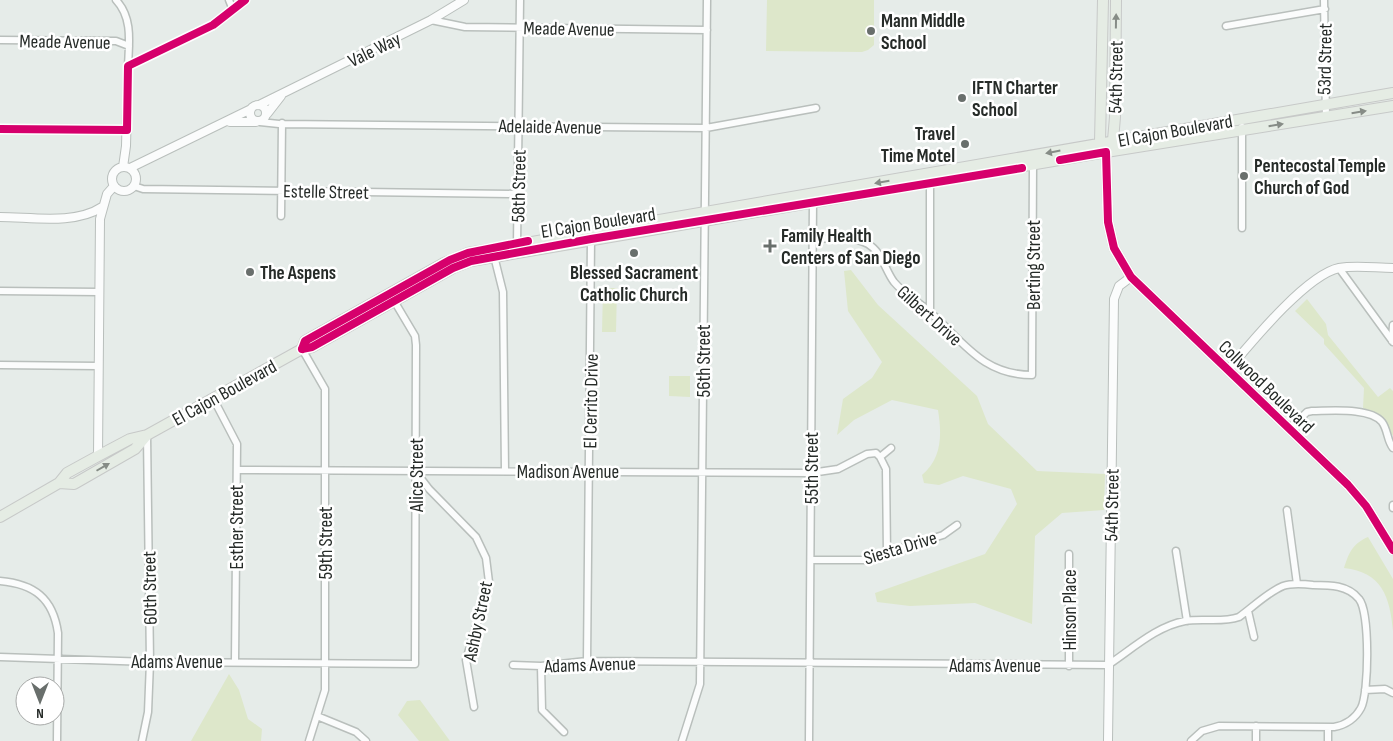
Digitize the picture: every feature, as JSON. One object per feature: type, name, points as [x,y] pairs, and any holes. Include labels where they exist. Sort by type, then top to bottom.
[{"type":"main road","name":"54th Street","points":[[1100,142],[1103,0]]},
{"type":"main road","name":"54th Street","points":[[1106,152],[1113,140],[1116,0]]},
{"type":"main road","name":"El Cajon Boulevard","points":[[1034,160],[1100,142],[1393,93]]},
{"type":"main road","name":"El Cajon Boulevard","points":[[0,517],[58,483],[67,473],[130,439],[147,435],[302,349],[312,347],[392,297],[453,268],[493,252],[1034,160],[1106,152],[1393,106]]},
{"type":"main road","points":[[1100,142],[1106,152]]},
{"type":"main road","name":"Collwood Boulevard","points":[[1106,152],[1108,222],[1114,248],[1131,277],[1348,484],[1390,535],[1393,550]]},
{"type":"main road","name":"El Cajon Boulevard","points":[[58,483],[74,484],[135,449],[147,435]]},
{"type":"street","points":[[116,0],[128,20],[126,168]]},
{"type":"street","points":[[229,0],[233,10]]},
{"type":"street","points":[[128,66],[213,25],[245,0]]},
{"type":"street","name":"Vale Way","points":[[126,168],[282,95],[431,20],[464,0]]},
{"type":"street","name":"58th Street","points":[[517,247],[520,0]]},
{"type":"street","name":"56th Street","points":[[682,741],[700,684],[701,662],[701,472],[707,0]]},
{"type":"street","name":"53rd Street","points":[[1324,0],[1324,104],[1326,117]]},
{"type":"street","points":[[1226,26],[1325,9]]},
{"type":"street","name":"Meade Avenue","points":[[431,20],[465,27],[707,30]]},
{"type":"street","name":"Meade Avenue","points":[[0,40],[116,41],[129,46]]},
{"type":"street","name":"Vale Way","points":[[226,122],[258,122],[282,95]]},
{"type":"street","points":[[259,105],[265,109],[266,114]]},
{"type":"street","name":"Adelaide Avenue","points":[[258,122],[706,128],[816,108]]},
{"type":"street","points":[[251,109],[251,117],[258,122]]},
{"type":"street","name":"Adelaide Avenue","points":[[266,114],[282,123]]},
{"type":"street","points":[[1242,118],[1242,228]]},
{"type":"street","points":[[281,216],[282,123]]},
{"type":"street","points":[[0,129],[127,130]]},
{"type":"street","name":"Berting Street","points":[[1032,375],[1034,160]]},
{"type":"street","points":[[114,186],[124,192],[134,186],[136,180],[135,173],[126,168]]},
{"type":"street","points":[[98,456],[100,218],[107,194],[114,186],[113,175],[126,168]]},
{"type":"street","points":[[930,179],[930,312]]},
{"type":"street","name":"Estelle Street","points":[[134,186],[143,189],[518,194]]},
{"type":"street","name":"55th Street","points":[[809,741],[813,198]]},
{"type":"street","points":[[0,217],[71,217],[93,213],[102,207]]},
{"type":"street","name":"El Cerrito Drive","points":[[587,662],[592,234]]},
{"type":"street","name":"Gilbert Drive","points":[[812,239],[853,239],[870,245],[882,259],[894,282],[930,312],[979,360],[991,367],[1017,375],[1032,375]]},
{"type":"street","points":[[493,252],[503,292],[505,471]]},
{"type":"street","points":[[1228,370],[1265,327],[1296,296],[1328,273],[1339,268],[1393,268]]},
{"type":"street","points":[[1339,268],[1393,341]]},
{"type":"street","name":"54th Street","points":[[1108,741],[1114,298],[1119,286],[1131,277]]},
{"type":"street","points":[[0,291],[99,292]]},
{"type":"street","name":"Alice Street","points":[[392,297],[415,336],[415,664]]},
{"type":"street","points":[[1393,325],[1393,341]]},
{"type":"street","name":"59th Street","points":[[302,349],[325,389],[325,690],[310,741]]},
{"type":"street","points":[[0,364],[98,366]]},
{"type":"street","name":"Esther Street","points":[[213,398],[237,444],[235,662]]},
{"type":"street","points":[[1289,429],[1307,412],[1312,411],[1349,411],[1368,414],[1382,422],[1393,448]]},
{"type":"street","name":"60th Street","points":[[142,741],[148,712],[150,662],[147,435]]},
{"type":"street","points":[[886,553],[886,469],[880,457],[890,448]]},
{"type":"street","name":"Madison Avenue","points":[[237,470],[812,473],[838,469],[867,454],[876,453],[880,457]]},
{"type":"street","name":"Ashby Street","points":[[416,471],[429,489],[476,537],[486,558],[489,582],[466,660],[474,707]]},
{"type":"street","points":[[1287,510],[1296,584]]},
{"type":"street","name":"Siesta Drive","points":[[811,560],[864,560],[943,535],[957,525]]},
{"type":"street","points":[[1176,551],[1187,621]]},
{"type":"street","name":"Hinson Place","points":[[1069,666],[1070,554]]},
{"type":"street","points":[[0,581],[25,586],[36,591],[51,608],[58,633],[56,741]]},
{"type":"street","points":[[1108,665],[1160,630],[1187,621],[1231,620],[1248,611],[1283,586],[1296,584],[1332,585],[1347,590],[1361,602],[1366,620],[1365,690],[1363,704],[1354,717],[1345,724],[1328,728],[1219,726],[1202,731],[1191,741]]},
{"type":"street","points":[[1248,611],[1254,637]]},
{"type":"street","name":"Adams Avenue","points":[[0,657],[150,662],[415,664]]},
{"type":"street","name":"Adams Avenue","points":[[513,665],[541,666],[587,662],[701,662],[1108,665]]},
{"type":"street","points":[[541,666],[542,710],[564,732]]},
{"type":"street","points":[[1365,690],[1385,689],[1393,693]]},
{"type":"street","points":[[317,716],[356,732],[366,741]]},
{"type":"street","points":[[1256,726],[1256,741]]},
{"type":"street","points":[[1328,728],[1328,741]]},
{"type":"green space","points":[[767,0],[874,0],[874,45],[862,52],[766,51]]},
{"type":"green space","points":[[851,270],[878,305],[977,396],[988,424],[1037,471],[1105,474],[1104,510],[1062,513],[1035,536],[1032,624],[975,603],[910,606],[877,602],[875,593],[985,554],[1017,504],[1011,489],[963,476],[939,485],[924,483],[922,475],[934,461],[939,446],[938,410],[892,400],[854,420],[837,435],[843,399],[872,378],[882,362],[848,311],[844,271]]},
{"type":"green space","points":[[603,288],[617,288],[616,332],[602,332]]},
{"type":"green space","points":[[1307,299],[1326,324],[1328,335],[1378,397],[1390,388],[1393,391],[1393,436],[1380,415],[1363,408],[1364,388],[1324,344],[1324,339],[1295,311]]},
{"type":"green space","points":[[669,376],[690,376],[690,397],[669,396]]},
{"type":"green space","points":[[1368,537],[1393,579],[1393,631],[1389,607],[1382,588],[1367,575],[1357,570],[1344,568],[1352,550],[1358,543]]},
{"type":"green space","points":[[229,674],[239,690],[248,719],[262,729],[261,741],[191,741]]},
{"type":"green space","points":[[420,700],[450,741],[419,741],[398,715],[407,701]]},
{"type":"cycle path","points":[[0,129],[127,130],[128,66],[213,25],[245,0]]},
{"type":"cycle path","points":[[1060,160],[1106,152],[1108,222],[1114,248],[1131,277],[1348,485],[1366,506],[1393,550]]},
{"type":"cycle path","points":[[302,349],[312,347],[453,268],[471,261],[591,239],[1022,168]]},
{"type":"cycle path","points":[[302,349],[305,341],[450,260],[468,253],[528,241]]},
{"type":"place","name":"Mann Middle School","points":[[871,31]]},
{"type":"place","name":"IFTN Charter School","points":[[962,98]]},
{"type":"place","name":"Travel Time Motel","points":[[965,144]]},
{"type":"place","name":"Pentecostal Temple Church of God","points":[[1244,176]]},
{"type":"place","name":"Family Health Centers of San Diego","points":[[770,246]]},
{"type":"place","name":"Blessed Sacrament Catholic Church","points":[[634,253]]},
{"type":"place","name":"The Aspens","points":[[250,272]]}]
